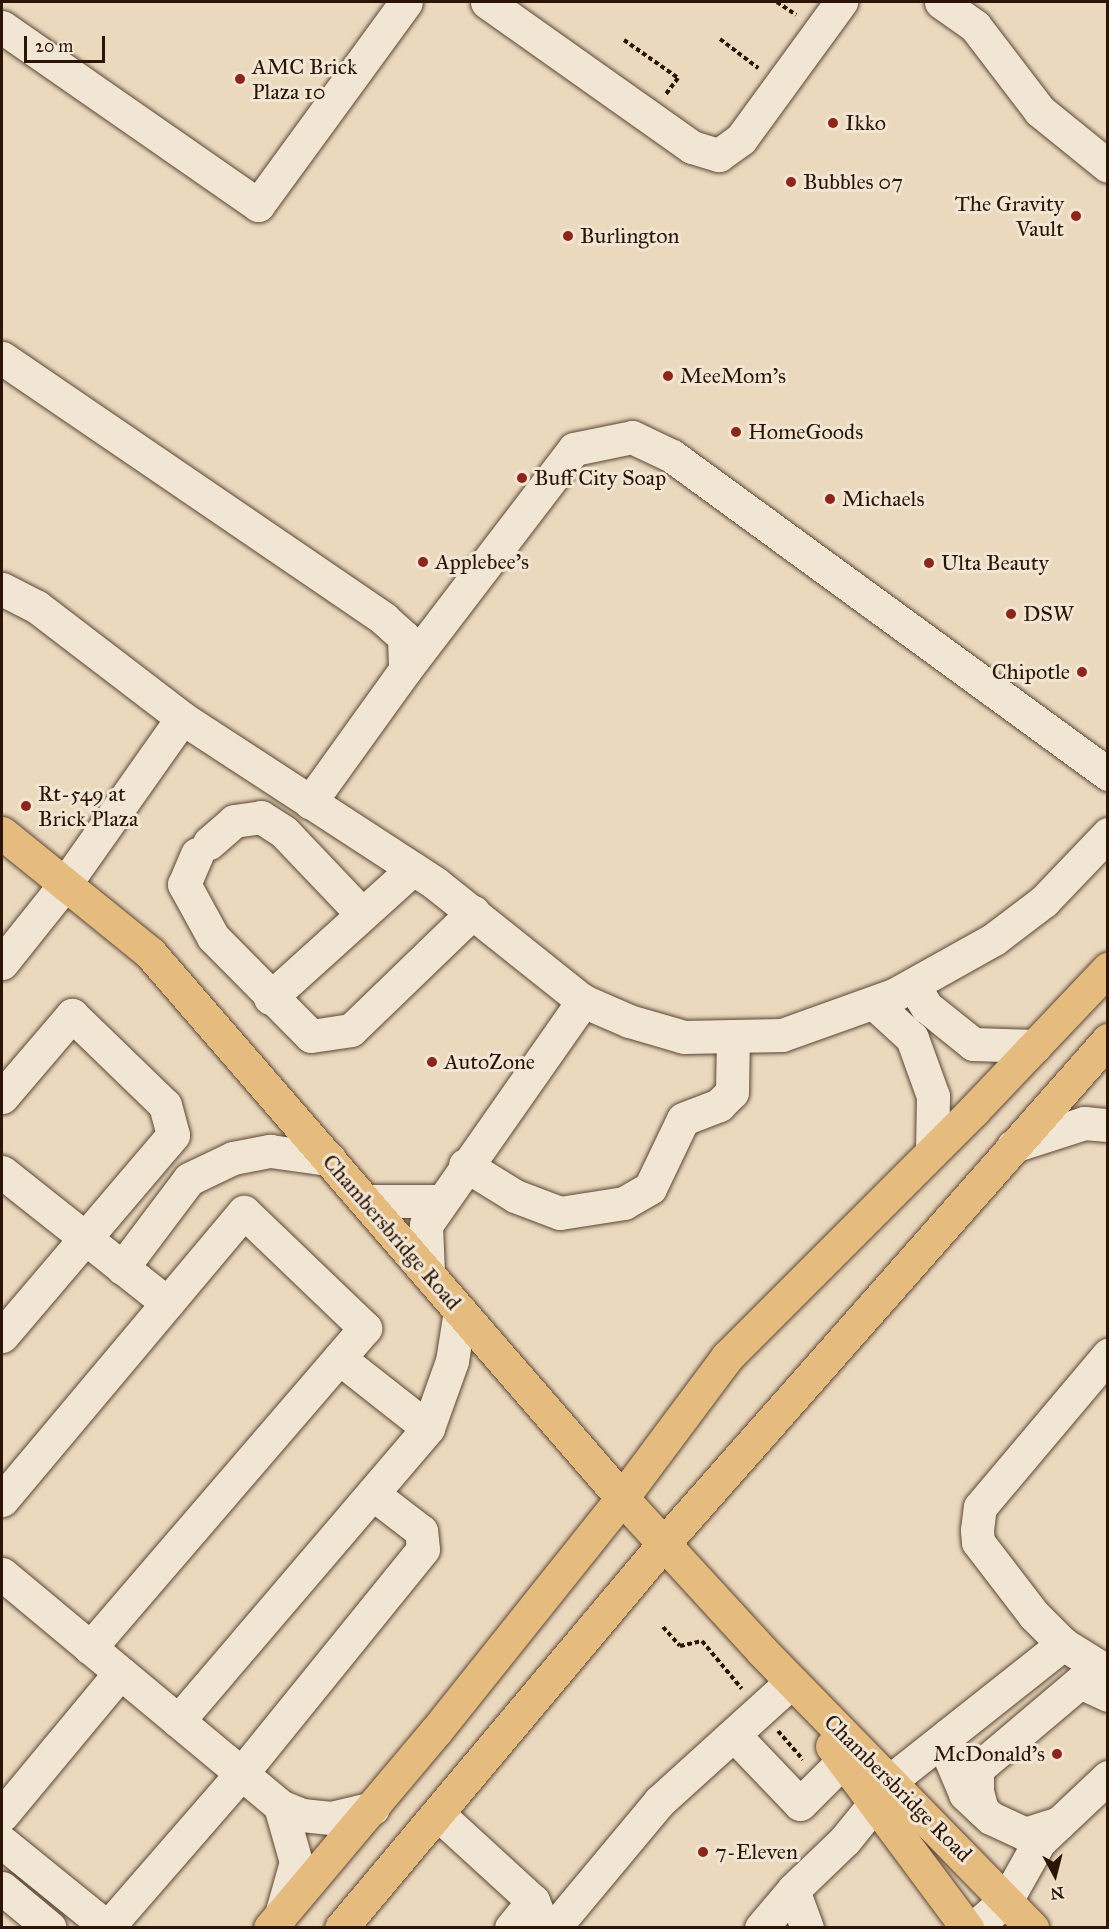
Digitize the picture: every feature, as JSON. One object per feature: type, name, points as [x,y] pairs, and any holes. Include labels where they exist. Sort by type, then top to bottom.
[{"type":"main road","name":"Chambersbridge Road","points":[[2,833],[150,953],[622,1498],[665,1542],[762,1651],[883,1792],[967,1928]]},
{"type":"main road","points":[[276,1921],[373,1808],[622,1498],[726,1357],[932,1151],[1107,969]]},
{"type":"main road","points":[[341,1928],[665,1542],[1107,1040]]},
{"type":"main road","name":"Chambersbridge Road","points":[[762,1651],[843,1761],[883,1792],[1007,1899],[1032,1928]]},
{"type":"street","points":[[2,27],[258,205],[406,2]]},
{"type":"street","points":[[487,2],[707,154],[719,155],[731,149],[840,2]]},
{"type":"street","points":[[941,2],[975,26],[1040,111],[1105,159]]},
{"type":"street","points":[[2,357],[384,619],[404,637],[405,670]]},
{"type":"street","points":[[310,802],[405,670],[574,449],[632,437],[672,456],[1107,774]]},
{"type":"street","points":[[2,589],[37,607],[182,718],[413,869],[472,912],[583,1001],[629,1021],[684,1037],[782,1035],[874,1004],[914,985],[994,939],[1044,901],[1107,834]]},
{"type":"street","points":[[2,963],[65,884],[182,718]]},
{"type":"street","points":[[362,914],[284,832],[261,817],[234,822],[203,848],[184,884],[213,937],[270,998],[310,1036],[351,1030],[472,912]]},
{"type":"street","points":[[270,998],[413,869]]},
{"type":"street","points":[[914,985],[927,1007],[973,1044],[1035,1046]]},
{"type":"street","points":[[428,1273],[426,1225],[440,1201],[583,1001]]},
{"type":"street","points":[[874,1004],[912,1038],[933,1096],[932,1151]]},
{"type":"street","points":[[2,1096],[72,1015],[165,1105],[172,1135],[2,1336]]},
{"type":"street","points":[[465,1166],[515,1196],[560,1213],[624,1203],[650,1188],[683,1119],[718,1106],[732,1092],[733,1035]]},
{"type":"street","points":[[1013,1146],[1084,1123],[1107,1125]]},
{"type":"street","points":[[122,1268],[189,1179],[232,1158],[270,1150],[329,1159]]},
{"type":"street","points":[[2,1172],[167,1303]]},
{"type":"street","points":[[365,1201],[440,1201]]},
{"type":"street","points":[[2,1500],[244,1212],[365,1329],[90,1648]]},
{"type":"street","points":[[178,1721],[428,1428],[452,1361],[460,1311]]},
{"type":"street","points":[[1107,1355],[980,1507],[978,1542],[1034,1615],[1063,1644],[1107,1672]]},
{"type":"street","points":[[339,1358],[428,1428]]},
{"type":"street","points":[[2,1842],[107,1927],[241,1774],[423,1549],[421,1530],[373,1494]]},
{"type":"street","points":[[2,1574],[280,1806],[302,1815],[331,1818],[373,1808]]},
{"type":"street","points":[[761,1928],[793,1890],[845,1840],[883,1792],[948,1735],[1063,1644]]},
{"type":"street","points":[[2,1815],[120,1673]]},
{"type":"street","points":[[982,1810],[977,1791],[978,1769],[1080,1682],[1107,1695]]},
{"type":"street","points":[[554,1928],[660,1801],[693,1767],[734,1735],[788,1685]]},
{"type":"street","points":[[734,1735],[800,1803],[843,1761]]},
{"type":"street","points":[[948,1735],[950,1758],[965,1794],[991,1818],[1025,1834],[1059,1823]]},
{"type":"street","points":[[974,1928],[1007,1899],[1039,1842],[1107,1777]]},
{"type":"street","points":[[276,1921],[296,1862],[280,1806]]},
{"type":"street","points":[[438,1814],[539,1914],[511,1928]]},
{"type":"street","points":[[2,1888],[51,1928]]},
{"type":"street","points":[[793,1890],[807,1928]]},
{"type":"path","points":[[777,2],[803,21]]},
{"type":"path","points":[[720,39],[765,74]]},
{"type":"path","points":[[624,40],[678,78],[668,93],[642,111]]},
{"type":"place","name":"AMC Brick Plaza 10","points":[[240,79]]},
{"type":"place","name":"Ikko","points":[[833,123]]},
{"type":"place","name":"Bubbles 07","points":[[791,182]]},
{"type":"place","name":"The Gravity Vault","points":[[1076,216]]},
{"type":"place","name":"Burlington","points":[[568,236]]},
{"type":"place","name":"MeeMom's","points":[[668,376]]},
{"type":"place","name":"HomeGoods","points":[[736,432]]},
{"type":"place","name":"Buff City Soap","points":[[522,478]]},
{"type":"place","name":"Michaels","points":[[830,499]]},
{"type":"place","name":"Applebee's","points":[[423,562]]},
{"type":"place","name":"Ulta Beauty","points":[[929,563]]},
{"type":"place","name":"DSW","points":[[1011,614]]},
{"type":"place","name":"Chipotle","points":[[1082,672]]},
{"type":"place","name":"Rt-549 at Brick Plaza","points":[[26,806]]},
{"type":"place","name":"AutoZone","points":[[432,1062]]},
{"type":"place","name":"McDonald's","points":[[1057,1754]]},
{"type":"place","name":"7-Eleven","points":[[703,1852]]}]
